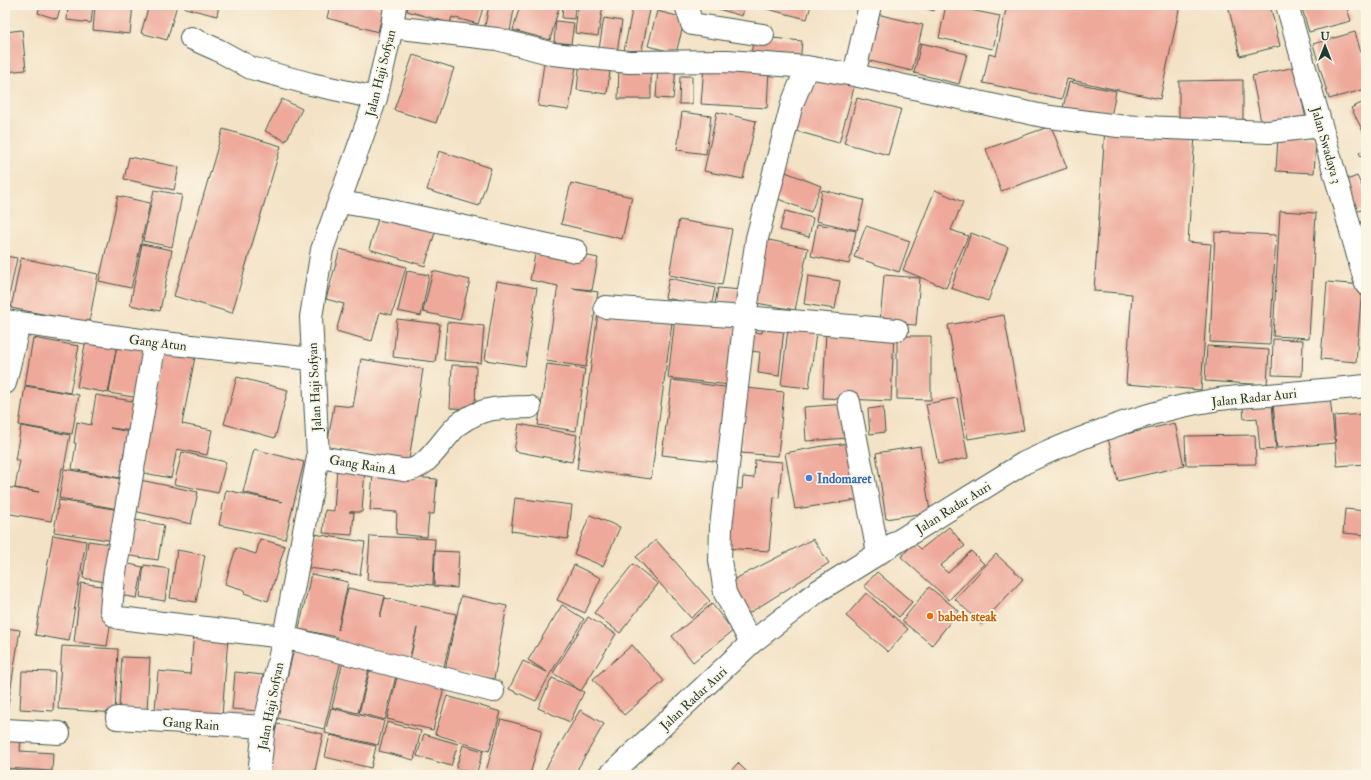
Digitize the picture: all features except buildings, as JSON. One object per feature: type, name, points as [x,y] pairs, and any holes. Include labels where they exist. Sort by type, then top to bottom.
[{"type":"street","name":"Jalan Haji Sofyan","points":[[258,775],[264,727],[284,637],[318,457],[311,317],[322,250],[376,98],[392,27],[395,5]]},
{"type":"street","points":[[686,5],[692,24],[763,35]]},
{"type":"street","points":[[854,75],[870,5]]},
{"type":"street","name":"Jalan Swadaya 3","points":[[1287,5],[1366,284]]},
{"type":"street","points":[[392,27],[497,39],[553,54],[629,62],[727,62],[807,67],[854,75],[1043,116],[1118,126],[1269,132],[1321,126]]},
{"type":"street","points":[[191,38],[218,50],[251,68],[311,84],[376,98]]},
{"type":"street","points":[[751,643],[725,594],[720,560],[721,526],[745,317],[757,238],[792,104],[807,67]]},
{"type":"street","points":[[340,202],[382,209],[576,251]]},
{"type":"street","points":[[605,307],[897,330]]},
{"type":"street","points":[[5,383],[12,323]]},
{"type":"street","name":"Gang Atun","points":[[12,323],[155,342],[312,359]]},
{"type":"street","points":[[155,342],[114,578],[111,610],[114,615],[120,618],[284,637],[493,692]]},
{"type":"street","name":"Jalan Radar Auri","points":[[610,775],[751,643],[818,591],[1024,463],[1054,449],[1152,414],[1214,400],[1366,386]]},
{"type":"street","points":[[849,402],[878,553]]},
{"type":"street","name":"Gang Rain A","points":[[318,457],[411,470],[418,467],[434,453],[460,423],[471,416],[486,409],[530,407]]},
{"type":"street","name":"Gang Rain","points":[[117,718],[264,727]]},
{"type":"street","points":[[5,730],[59,733]]},
{"type":"place","name":"Indomaret","points":[[809,478]]},
{"type":"place","name":"babeh steak","points":[[930,616]]}]
